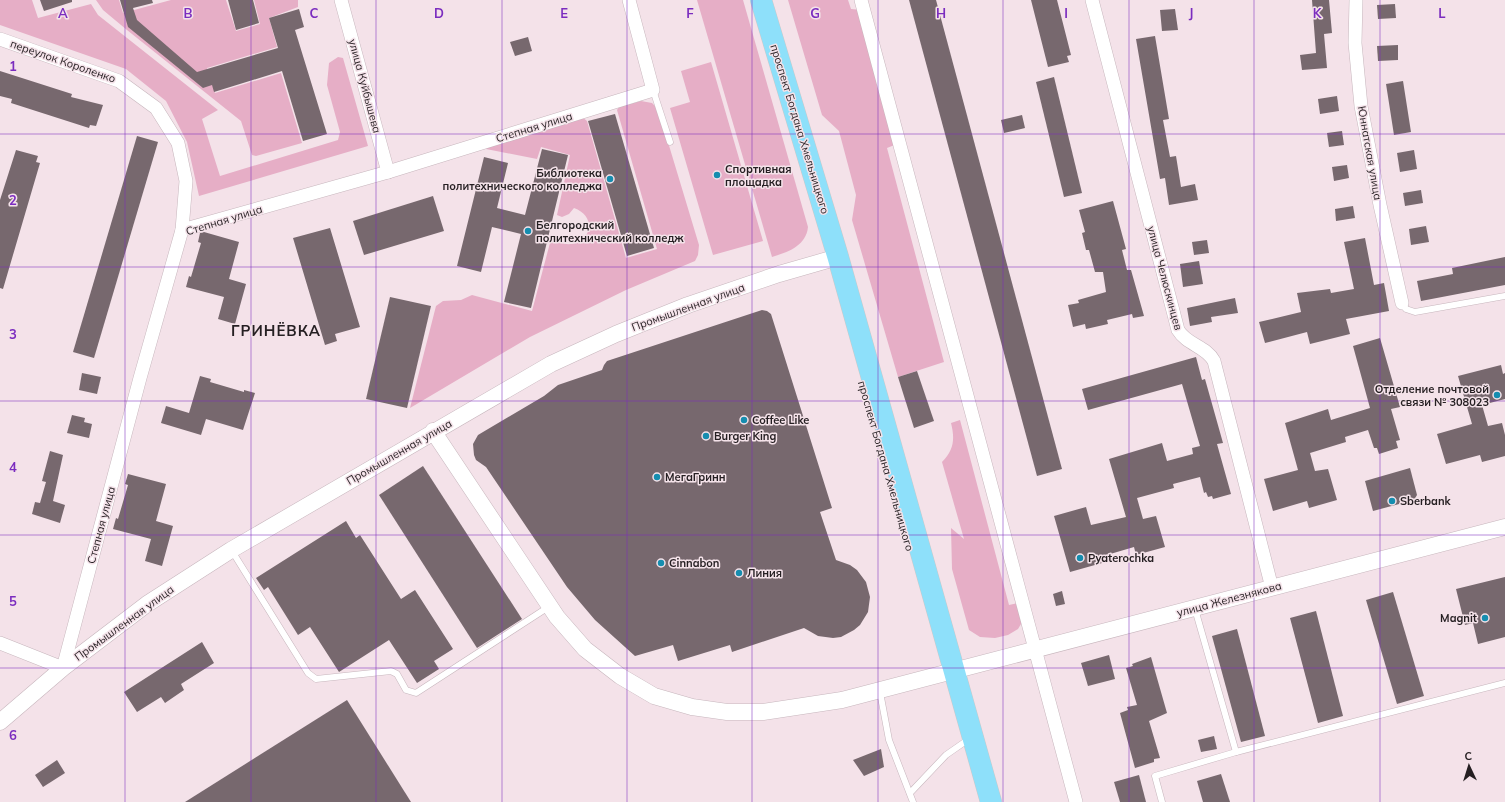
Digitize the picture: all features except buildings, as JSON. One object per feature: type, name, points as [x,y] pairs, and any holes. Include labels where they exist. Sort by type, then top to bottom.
[{"type":"main road","name":"проспект Богдана Хмельницкого","points":[[761,0],[838,257],[991,802]]},
{"type":"street","name":"улица Куйбышева","points":[[341,0],[388,172]]},
{"type":"street","points":[[629,0],[653,90]]},
{"type":"street","points":[[861,0],[1037,649],[1076,802]]},
{"type":"street","name":"улица Челюскинцев","points":[[1092,0],[1178,330],[1186,340],[1205,350],[1214,361],[1272,588]]},
{"type":"street","name":"Юннатская улица","points":[[1356,0],[1356,43],[1362,106],[1380,205],[1402,303]]},
{"type":"street","name":"переулок Короленко","points":[[0,39],[119,81],[156,108],[178,143],[186,181],[182,230]]},
{"type":"street","name":"Степная улица","points":[[63,668],[140,378],[182,230],[388,172],[653,90]]},
{"type":"street","name":"Промышленная улица","points":[[0,722],[63,668],[147,604],[231,550],[433,431],[551,364],[616,334],[688,305],[779,274],[838,257]]},
{"type":"street","name":"улица Железнякова","points":[[433,431],[550,606],[585,649],[620,676],[654,696],[692,707],[727,712],[763,712],[842,700],[1505,527]]},
{"type":"street","points":[[0,643],[63,668]]},
{"type":"lane","points":[[653,90],[670,142]]},
{"type":"lane","points":[[1402,303],[1406,308],[1415,312],[1505,296]]},
{"type":"lane","points":[[231,550],[308,673],[316,679],[391,671],[396,674],[406,690],[416,693],[550,606]]},
{"type":"lane","points":[[1195,608],[1236,752]]},
{"type":"lane","points":[[1162,802],[1155,776],[1236,752],[1505,683]]},
{"type":"lane","points":[[880,690],[889,740],[913,802]]},
{"type":"lane","points":[[910,793],[946,755],[972,737]]},
{"type":"shaded area","points":[[0,0],[32,0],[38,18],[91,4],[98,15],[218,110],[202,119],[220,176],[338,140],[340,132],[327,85],[329,63],[338,57],[343,58],[368,146],[199,196],[187,142],[166,101],[126,69],[0,25]]},
{"type":"shaded area","points":[[96,0],[119,0],[123,13],[171,0],[226,0],[236,31],[260,24],[254,0],[298,0],[298,7],[269,18],[277,47],[207,68],[215,93],[281,73],[302,143],[256,156],[252,155],[241,121],[103,10]]},
{"type":"shaded area","points":[[697,0],[743,0],[808,227],[807,234],[800,244],[784,253],[772,257]]},
{"type":"shaded area","points":[[788,0],[848,0],[851,9],[862,10],[897,144],[887,148],[944,362],[898,377],[852,220],[856,195],[839,131],[822,115]]},
{"type":"shaded area","name":"Спортивная площадка","points":[[711,62],[763,241],[713,255],[670,108],[690,102],[681,71]]},
{"type":"shaded area","points":[[641,101],[652,103],[658,109],[699,245],[698,255],[695,261],[626,290],[530,337],[410,408],[436,306],[443,301],[461,300],[472,295],[532,311],[551,239],[563,244],[573,244],[581,240],[586,235],[589,228],[588,220],[583,213],[574,208],[569,214],[562,217],[557,215],[570,155],[541,147],[537,159],[481,148],[582,117],[587,121],[626,258],[657,249],[617,110],[619,107]]},
{"type":"shaded area","points":[[960,420],[1009,605],[1022,602],[1023,619],[1018,629],[1008,635],[995,638],[980,637],[969,630],[952,569],[951,528],[964,539],[942,462],[951,449],[953,434],[951,423]]},
{"type":"place","name":"Спортивная площадка","points":[[717,175]]},
{"type":"place","name":"Библиотека политехнического колледжа","points":[[610,179]]},
{"type":"place","name":"Белгородский политехнический колледж","points":[[528,231]]},
{"type":"place","name":"Отделение почтовой связи № 308023","points":[[1497,395]]},
{"type":"place","name":"Coffee Like","points":[[744,420]]},
{"type":"place","name":"Burger King","points":[[706,436]]},
{"type":"place","name":"МегаГринн","points":[[657,477]]},
{"type":"place","name":"Sberbank","points":[[1392,501]]},
{"type":"place","name":"Pyaterochka","points":[[1080,558]]},
{"type":"place","name":"Cinnabon","points":[[661,563]]},
{"type":"place","name":"Линия","points":[[739,573]]},
{"type":"place","name":"Magnit","points":[[1485,618]]},
{"type":"district","name":"ГРИНЁВКА","points":[[276,331]]}]
